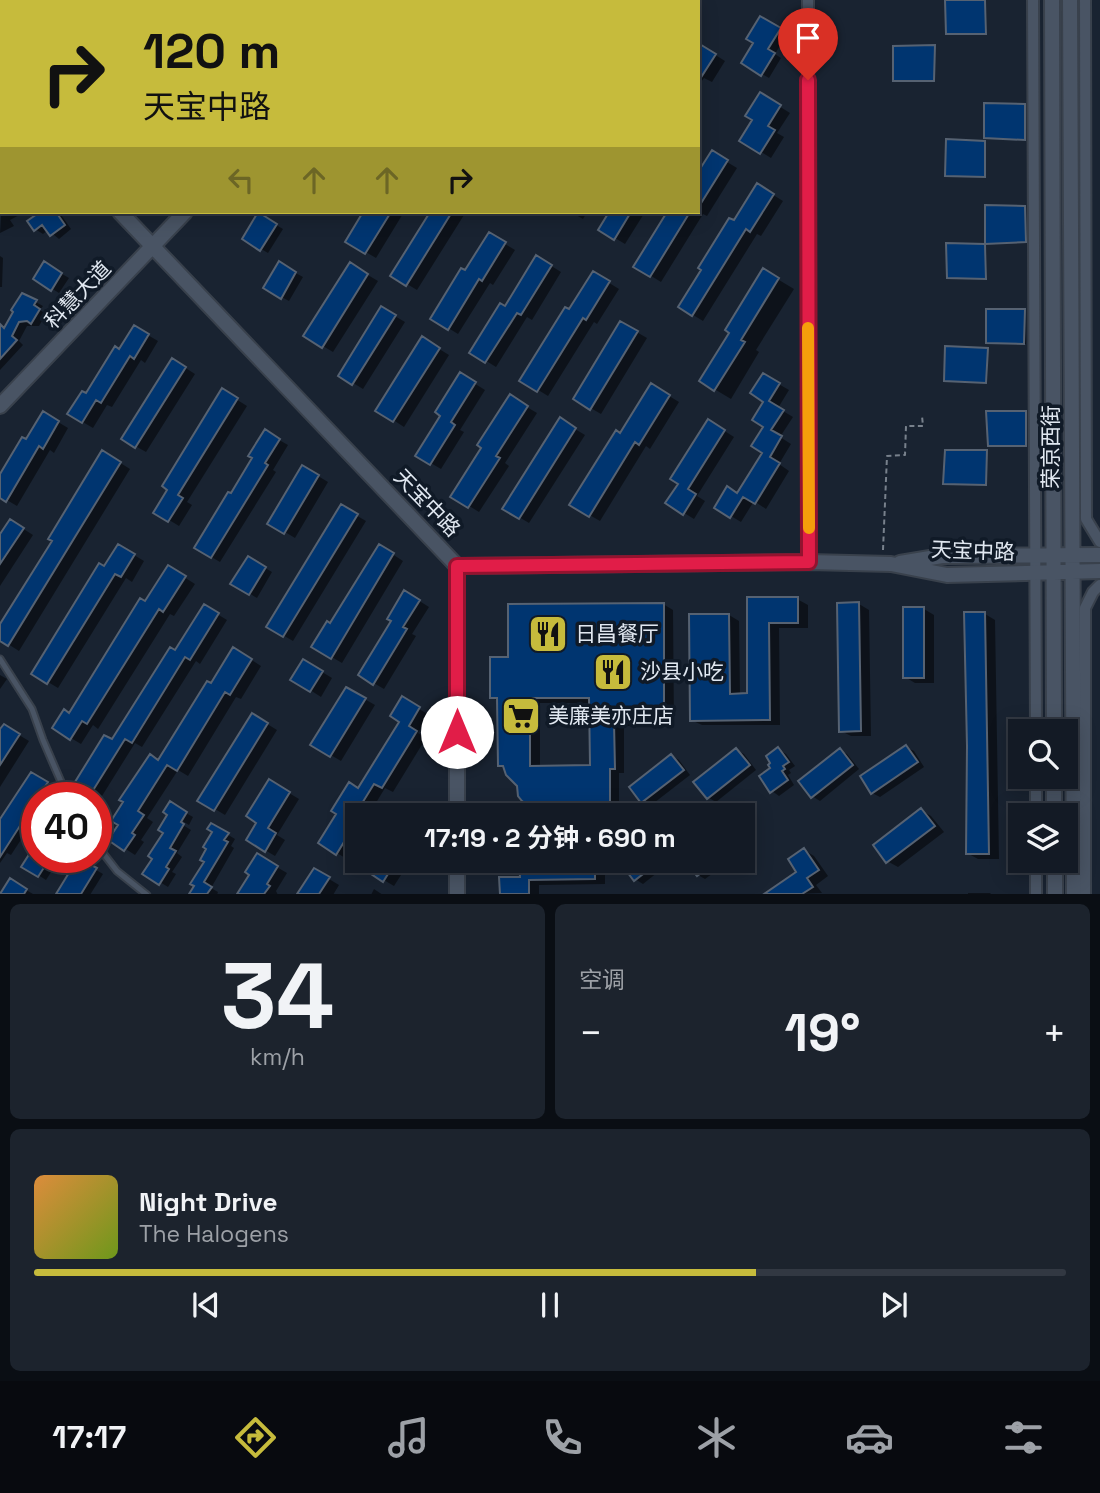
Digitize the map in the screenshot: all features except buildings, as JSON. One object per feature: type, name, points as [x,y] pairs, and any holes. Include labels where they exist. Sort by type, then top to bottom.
[{"type":"street","points":[[808,0],[809,562]]},
{"type":"street","points":[[1033,0],[1036,719]]},
{"type":"street","name":"荣京西街","points":[[1052,0],[1054,719]]},
{"type":"street","name":"荣京西街","points":[[1070,0],[1074,894]]},
{"type":"street","points":[[1085,0],[1086,519],[1100,542]]},
{"type":"street","name":"天宝中路","points":[[122,214],[457,566],[809,562],[891,564],[947,575],[1100,571]]},
{"type":"street","name":"科慧大道","points":[[0,406],[184,214]]},
{"type":"street","name":"天宝中路","points":[[891,564],[942,556],[1100,555]]},
{"type":"street","points":[[457,566],[457,803]]},
{"type":"street","points":[[1085,894],[1085,608],[1100,585]]},
{"type":"street","points":[[457,873],[457,894]]},
{"type":"street","points":[[1036,873],[1036,894]]},
{"type":"street","points":[[1055,873],[1055,894]]},
{"type":"lane","points":[[0,659],[33,709],[61,782]]},
{"type":"lane","points":[[112,865],[146,894]]},
{"type":"path","points":[[883,550],[887,456],[905,455],[906,426],[923,426],[922,416]]},
{"type":"slow traffic","points":[[808,328],[809,528]]},
{"type":"place","name":"日昌餐厅","points":[[548,634]]},
{"type":"place","name":"沙县小吃","points":[[613,672]]},
{"type":"place","name":"美廉美亦庄店","points":[[521,716]]},
{"type":"route","points":[[457,732],[457,566],[809,562],[808,80]]}]
